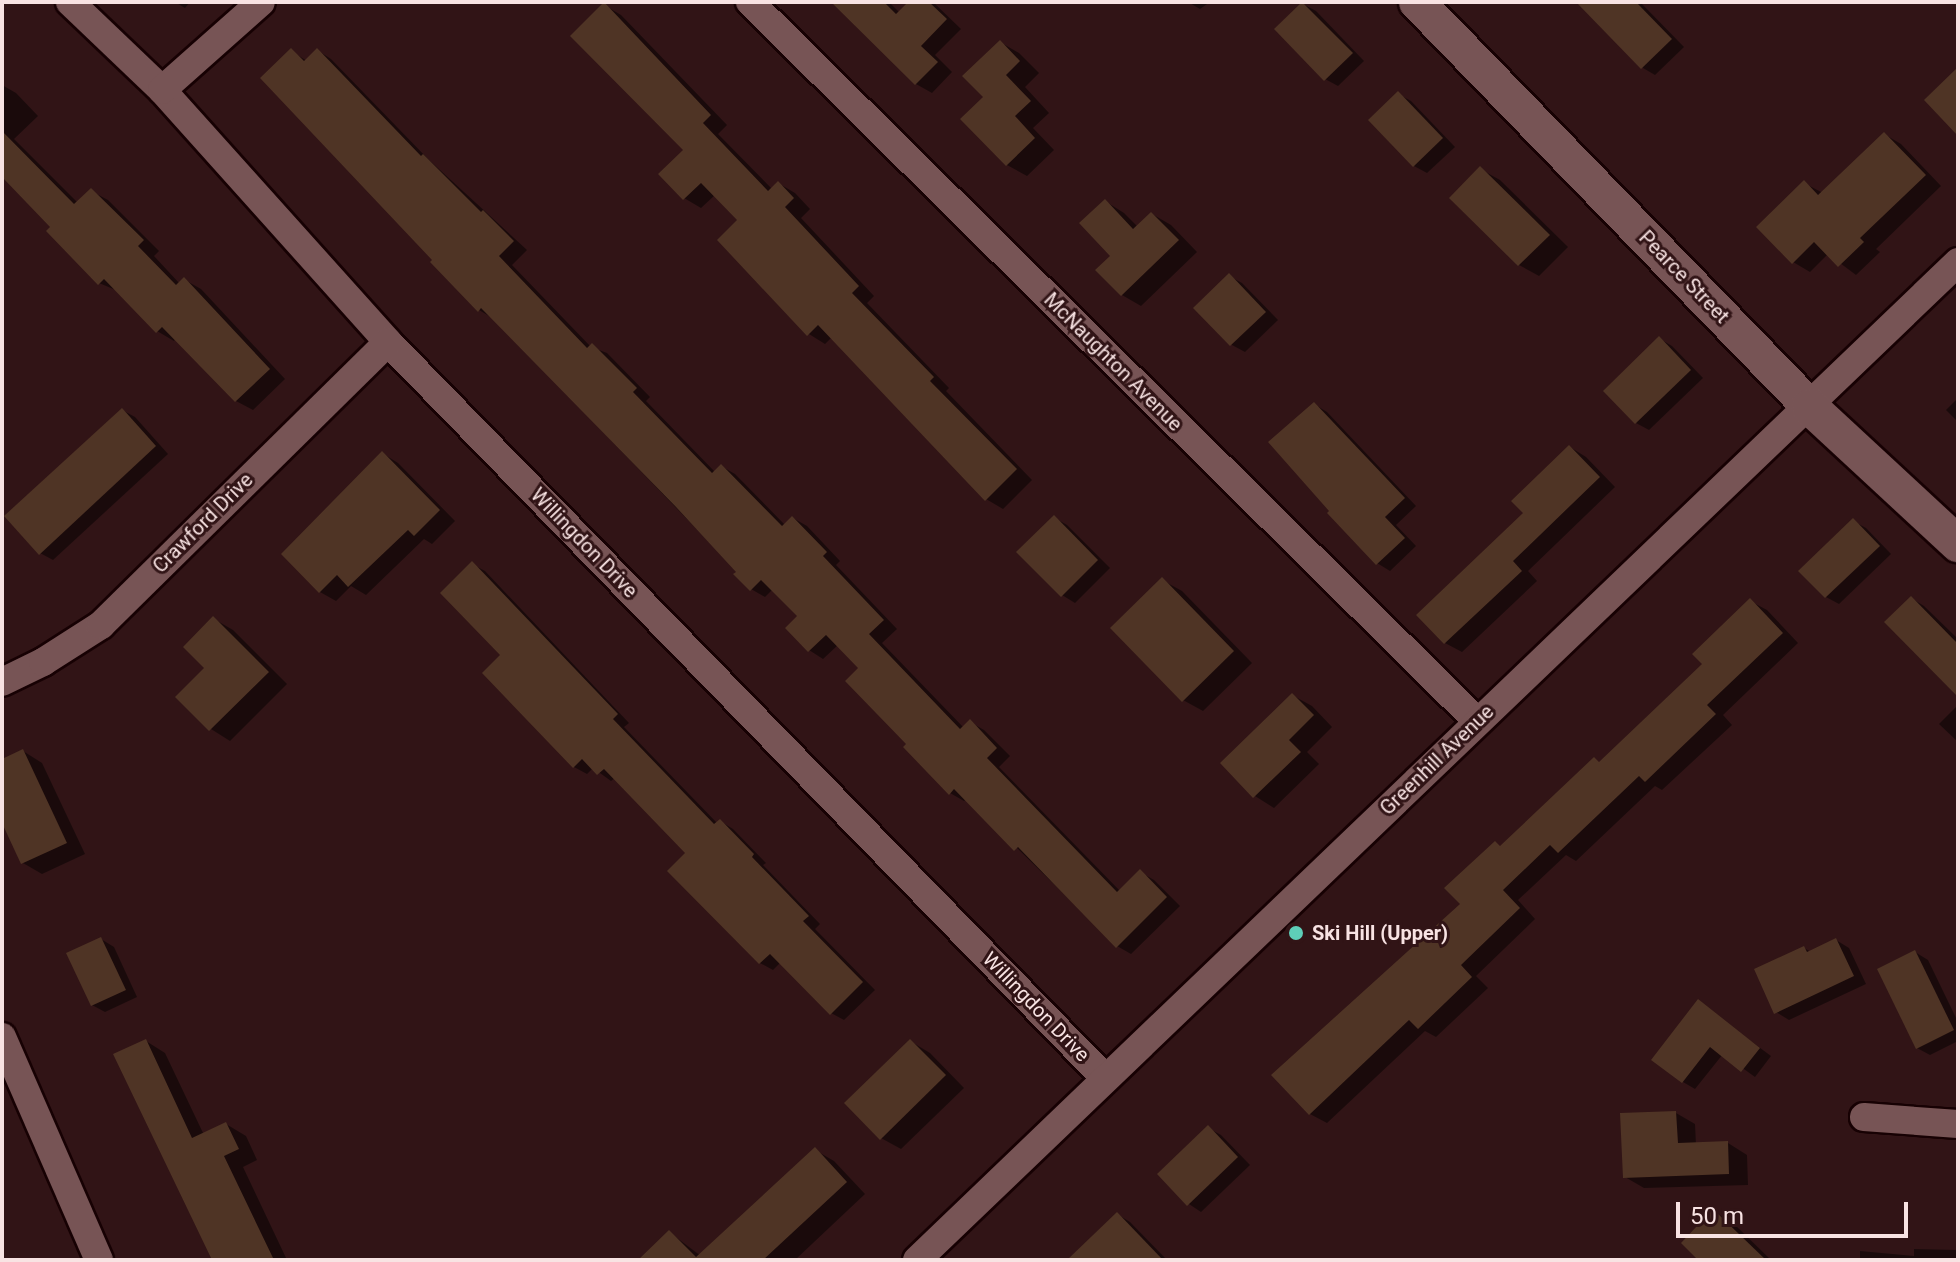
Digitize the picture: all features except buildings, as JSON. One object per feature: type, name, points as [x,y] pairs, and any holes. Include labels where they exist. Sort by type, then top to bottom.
[{"type":"street","name":"Willingdon Drive","points":[[70,2],[162,90],[388,342],[1105,1078]]},
{"type":"street","points":[[162,90],[261,2]]},
{"type":"street","name":"McNaughton Avenue","points":[[750,2],[1477,721]]},
{"type":"street","name":"Pearce Street","points":[[1417,2],[1810,407],[1958,544]]},
{"type":"street","name":"Greenhill Avenue","points":[[917,1260],[1958,262]]},
{"type":"street","name":"Crawford Drive","points":[[2,682],[43,662],[101,625],[388,342]]},
{"type":"street","points":[[2,1037],[99,1260]]},
{"type":"street","points":[[1864,1117],[1958,1124]]},
{"type":"place","name":"Ski Hill (Upper)","points":[[1296,933]]}]
